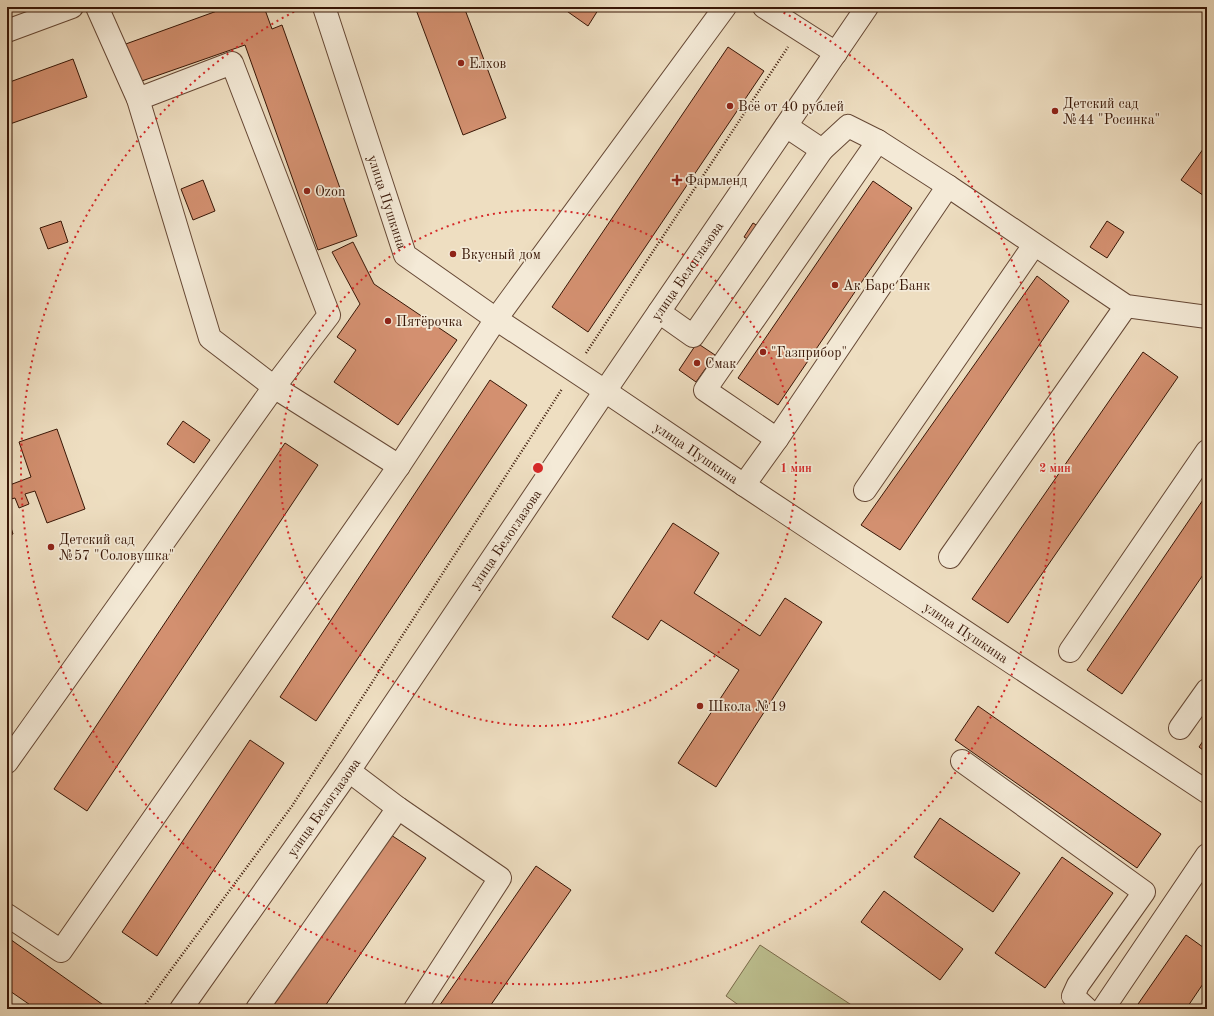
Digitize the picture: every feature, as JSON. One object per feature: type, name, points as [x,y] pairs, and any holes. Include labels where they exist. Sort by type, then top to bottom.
[{"type":"street","points":[[7,31],[72,7]]},
{"type":"street","points":[[97,7],[138,99],[210,338],[274,387],[399,466]]},
{"type":"street","name":"улица Пушкина","points":[[324,7],[405,255],[496,320],[574,370],[744,485],[1207,792]]},
{"type":"street","points":[[7,915],[61,951],[399,466],[496,320],[725,7]]},
{"type":"street","points":[[764,7],[836,52]]},
{"type":"street","name":"улица Белоглазова","points":[[181,1009],[349,771],[605,391],[868,7]]},
{"type":"street","points":[[7,762],[274,387],[329,315],[232,63],[138,99]]},
{"type":"street","points":[[786,126],[822,150]]},
{"type":"street","points":[[659,312],[693,336],[822,150],[848,126],[878,141],[948,186],[1126,306],[1207,317]]},
{"type":"street","points":[[777,438],[705,390],[878,141]]},
{"type":"street","points":[[744,485],[948,186]]},
{"type":"street","points":[[865,490],[1034,244]]},
{"type":"street","points":[[950,557],[1126,306]]},
{"type":"street","points":[[1070,651],[1207,451]]},
{"type":"street","points":[[1180,728],[1207,690]]},
{"type":"street","points":[[962,761],[1144,892],[1078,985],[1073,996],[1087,1009]]},
{"type":"street","points":[[349,771],[398,808],[500,878],[415,1009]]},
{"type":"street","points":[[257,1009],[398,808]]},
{"type":"street","points":[[1103,1009],[1207,855]]},
{"type":"path","points":[[142,1009],[292,806],[574,370],[800,30]]},
{"type":"green space","points":[[760,945],[853,1006],[851,1009],[744,1009],[726,996]]},
{"type":"building","points":[[228,7],[264,7],[272,29],[282,25],[357,236],[318,250],[245,45],[136,83],[123,45]]},
{"type":"building","name":"Елхов","points":[[415,7],[464,7],[506,118],[463,135]]},
{"type":"building","points":[[561,7],[600,7],[588,26]]},
{"type":"building","points":[[728,47],[764,71],[588,332],[552,307]]},
{"type":"building","points":[[73,59],[87,97],[7,125],[7,83]]},
{"type":"building","points":[[1206,145],[1207,146],[1207,198],[1181,180]]},
{"type":"building","points":[[203,180],[215,211],[193,220],[181,189]]},
{"type":"building","points":[[873,181],[912,208],[778,405],[738,378]]},
{"type":"building","points":[[61,221],[68,242],[48,249],[40,228]]},
{"type":"building","points":[[1107,221],[1124,232],[1107,258],[1090,247]]},
{"type":"building","points":[[753,223],[763,229],[753,242],[744,237]]},
{"type":"building","name":"Пятёрочка","points":[[353,242],[374,284],[457,340],[398,425],[334,382],[356,350],[337,337],[360,304],[332,252]]},
{"type":"building","points":[[1037,276],[1069,301],[900,550],[861,525]]},
{"type":"building","name":"Смак","points":[[697,343],[715,355],[696,382],[679,370]]},
{"type":"building","points":[[1143,352],[1178,377],[1008,623],[972,599]]},
{"type":"building","points":[[490,380],[527,405],[316,721],[280,697]]},
{"type":"building","points":[[183,421],[210,440],[194,463],[167,444]]},
{"type":"building","points":[[57,429],[85,509],[47,523],[35,491],[25,494],[29,504],[19,508],[15,498],[7,500],[7,486],[31,477],[19,442]]},
{"type":"building","points":[[285,443],[318,465],[87,811],[54,789]]},
{"type":"building","points":[[1207,494],[1207,569],[1122,694],[1087,670]]},
{"type":"building","points":[[7,515],[13,534],[7,536]]},
{"type":"building","points":[[673,523],[719,553],[694,593],[760,636],[785,598],[822,622],[716,787],[678,763],[739,670],[661,620],[648,640],[612,617]]},
{"type":"building","points":[[978,706],[1161,834],[1137,868],[955,740]]},
{"type":"building","points":[[1207,735],[1207,753],[1199,747]]},
{"type":"building","points":[[250,740],[284,763],[157,956],[122,932]]},
{"type":"building","points":[[940,818],[1020,873],[993,912],[914,857]]},
{"type":"building","points":[[391,835],[426,858],[323,1009],[271,1009]]},
{"type":"building","points":[[1062,857],[1113,893],[1045,988],[995,953]]},
{"type":"building","points":[[536,866],[571,890],[488,1009],[437,1009]]},
{"type":"building","points":[[884,891],[963,949],[940,980],[861,922]]},
{"type":"building","points":[[1186,935],[1207,950],[1207,978],[1186,1009],[1139,1009],[1136,1007]]},
{"type":"building","points":[[7,937],[109,1009],[36,1009],[7,989]]},
{"type":"place","name":"Елхов","points":[[461,63]]},
{"type":"place","name":"Всё от 40 рублей","points":[[730,106]]},
{"type":"place","name":"Детский сад №44 \"Росинка\"","points":[[1055,111]]},
{"type":"place","name":"Фармленд","points":[[677,180]]},
{"type":"place","name":"Ozon","points":[[307,191]]},
{"type":"place","name":"Вкусный дом","points":[[453,254]]},
{"type":"place","name":"Ак Барс Банк","points":[[835,285]]},
{"type":"place","name":"Пятёрочка","points":[[388,321]]},
{"type":"place","name":"\"Газприбор\"","points":[[763,352]]},
{"type":"place","name":"Смак","points":[[697,363]]},
{"type":"place","name":"Детский сад №57 \"Соловушка\"","points":[[51,547]]},
{"type":"place","name":"Школа №19","points":[[700,706]]}]
